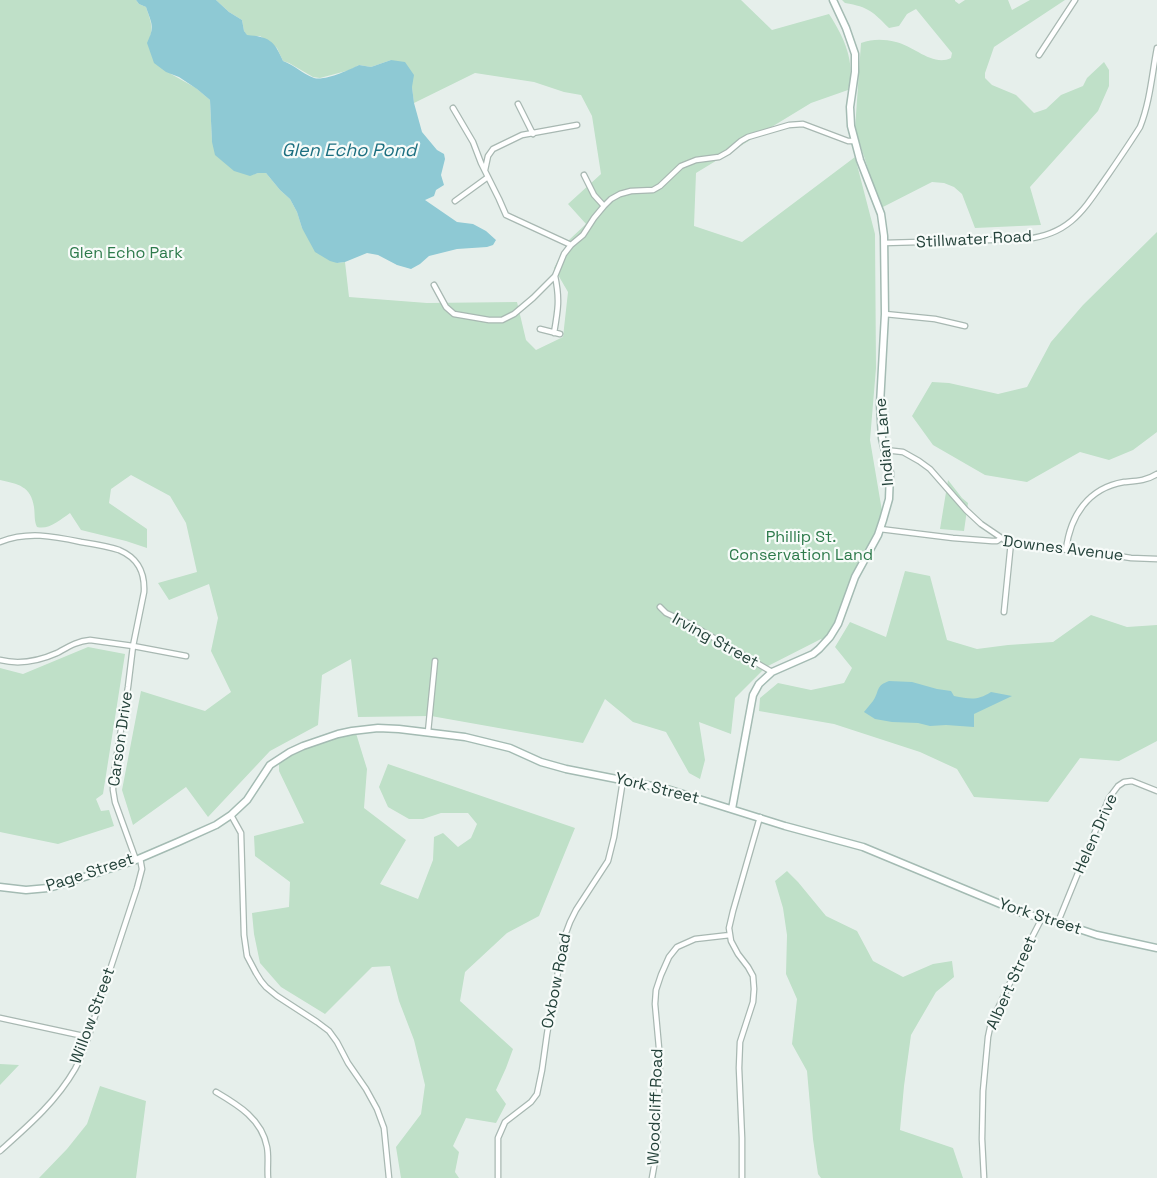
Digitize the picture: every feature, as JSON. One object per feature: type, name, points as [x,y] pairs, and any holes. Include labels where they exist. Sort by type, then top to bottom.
[{"type":"street","name":"Indian Lane","points":[[732,809],[753,695],[759,684],[772,672],[812,654],[825,644],[830,637],[838,624],[855,577],[880,529],[887,508],[890,490],[890,473],[880,422],[885,314],[883,226],[881,214],[865,176],[854,141],[851,126],[850,100],[855,72],[855,54],[833,0]]},
{"type":"street","points":[[1038,55],[1075,0]]},
{"type":"street","name":"Stillwater Road","points":[[884,244],[1039,238],[1067,225],[1084,209],[1140,126],[1148,102],[1157,48]]},
{"type":"street","points":[[518,104],[533,134]]},
{"type":"street","points":[[453,108],[473,142],[506,216],[571,246]]},
{"type":"street","points":[[434,285],[446,307],[454,314],[497,321],[506,318],[514,314],[533,298],[555,276],[564,254],[583,235],[604,206],[620,194],[631,191],[653,190],[660,186],[681,166],[696,160],[719,157],[748,137],[789,125],[803,124],[848,141],[854,141]]},
{"type":"street","points":[[485,170],[488,156],[493,149],[522,135],[577,125]]},
{"type":"street","points":[[584,175],[594,195],[604,206]]},
{"type":"street","points":[[455,200],[488,177]]},
{"type":"street","points":[[554,333],[559,305],[555,276]]},
{"type":"street","points":[[885,314],[935,319],[965,326]]},
{"type":"street","points":[[540,329],[560,334]]},
{"type":"street","points":[[885,450],[902,452],[930,469],[966,510],[981,524],[1001,538]]},
{"type":"street","points":[[1066,550],[1069,529],[1076,514],[1094,493],[1108,486],[1123,482],[1140,481],[1157,474]]},
{"type":"street","name":"Downes Avenue","points":[[880,529],[953,538],[997,541],[1001,538],[1011,542],[1066,550],[1131,558],[1157,559]]},
{"type":"street","name":"Carson Drive","points":[[0,542],[35,535],[51,536],[115,549],[129,555],[142,571],[144,584],[142,601],[133,646],[113,778],[115,802],[138,859]]},
{"type":"street","points":[[1004,612],[1011,542]]},
{"type":"street","name":"Irving Street","points":[[660,608],[772,672]]},
{"type":"street","points":[[0,660],[18,663],[29,662],[44,658],[82,640],[98,640],[186,656]]},
{"type":"street","points":[[428,732],[434,661]]},
{"type":"street","name":"York Street","points":[[178,842],[216,825],[231,815],[247,800],[270,765],[303,746],[338,734],[361,730],[399,729],[428,732],[465,737],[510,748],[541,762],[566,769],[667,789],[862,847],[1022,913],[1097,935],[1157,948]]},
{"type":"street","name":"Oxbow Road","points":[[498,1178],[498,1138],[505,1122],[531,1102],[536,1094],[542,1070],[564,938],[576,910],[608,861],[624,780]]},
{"type":"street","name":"Helen Drive","points":[[1058,922],[1109,798],[1118,786],[1124,782],[1132,781],[1157,791]]},
{"type":"street","points":[[231,815],[241,833],[244,935],[247,956],[261,982],[266,987],[317,1022],[337,1042],[377,1109],[384,1128],[389,1178]]},
{"type":"street","points":[[742,1178],[740,1042],[754,1002],[754,989],[753,976],[748,966],[738,954],[729,928],[760,817]]},
{"type":"street","name":"Page Street","points":[[0,887],[26,890],[48,888],[138,859],[178,842]]},
{"type":"street","name":"Willow Street","points":[[0,1151],[32,1123],[50,1103],[76,1067],[88,1037],[140,877],[142,866],[138,859]]},
{"type":"street","name":"Albert Street","points":[[984,1178],[982,1140],[984,1068],[991,1023],[1042,918]]},
{"type":"street","name":"Woodcliff Road","points":[[652,1178],[657,1150],[660,1059],[655,1004],[656,990],[661,974],[668,957],[677,947],[695,939],[730,935]]},
{"type":"street","points":[[0,1018],[88,1037]]},
{"type":"street","points":[[216,1092],[240,1106],[253,1118],[263,1132],[267,1147],[268,1178]]},
{"type":"green space","points":[[0,0],[136,0],[139,4],[146,7],[151,25],[150,37],[171,74],[196,88],[210,100],[212,142],[251,175],[266,173],[290,199],[302,228],[337,263],[345,262],[349,297],[427,303],[517,302],[526,340],[536,350],[563,337],[568,292],[554,268],[569,240],[586,224],[568,204],[601,174],[592,116],[581,95],[564,92],[534,82],[475,73],[414,103],[412,87],[391,60],[371,67],[359,65],[350,70],[320,78],[313,77],[283,61],[277,48],[260,36],[247,36],[242,20],[229,12],[216,0],[741,0],[772,30],[829,14],[847,50],[851,70],[848,90],[811,103],[696,173],[694,226],[742,242],[855,157],[875,234],[876,368],[870,440],[882,511],[887,513],[864,560],[845,612],[824,641],[821,639],[766,667],[735,698],[731,734],[699,722],[705,760],[700,779],[689,773],[666,732],[633,722],[605,699],[583,743],[431,716],[358,717],[351,659],[322,675],[318,725],[270,751],[208,817],[186,787],[133,825],[122,790],[141,691],[205,711],[231,692],[211,651],[218,618],[209,584],[169,600],[158,583],[197,572],[186,523],[170,496],[131,475],[111,489],[109,503],[147,529],[147,548],[81,530],[70,513],[50,526],[37,527],[34,507],[27,490],[18,485],[0,480]]},
{"type":"green space","points":[[842,0],[955,0],[959,4],[965,0],[1008,0],[1012,10],[1030,0],[1065,0],[994,47],[985,73],[985,78],[992,85],[1016,95],[1034,113],[1046,109],[1061,95],[1083,86],[1087,78],[1104,62],[1109,70],[1109,86],[1098,111],[1030,187],[1041,225],[975,228],[962,194],[954,187],[944,183],[932,182],[881,208],[855,129],[861,43],[878,40],[896,42],[937,60],[951,58],[952,53],[916,9],[907,14],[899,26],[889,28],[870,11],[860,6],[845,3]]},
{"type":"green space","points":[[1157,232],[1157,432],[1133,450],[1109,460],[1080,452],[1027,482],[985,475],[933,445],[912,416],[932,382],[949,383],[998,394],[1027,387],[1051,342],[1083,305]]},
{"type":"green space","points":[[948,480],[968,503],[964,531],[940,529]]},
{"type":"green space","points":[[905,571],[930,576],[947,640],[977,649],[1053,642],[1091,615],[1127,627],[1157,625],[1157,741],[1119,761],[1080,758],[1048,802],[974,797],[957,769],[920,752],[834,724],[759,711],[760,698],[778,683],[811,690],[844,683],[852,668],[835,647],[850,622],[886,637]]},
{"type":"green space","points":[[88,647],[125,654],[103,794],[96,799],[101,811],[109,810],[114,826],[58,844],[0,832],[0,668],[23,674]]},
{"type":"green space","points":[[355,730],[367,769],[364,808],[406,840],[380,884],[418,899],[433,860],[434,837],[443,833],[458,847],[471,838],[477,824],[468,813],[441,813],[423,819],[409,819],[388,807],[379,787],[388,764],[575,828],[539,916],[507,933],[465,972],[460,1001],[513,1049],[496,1090],[506,1104],[496,1123],[466,1118],[453,1146],[459,1152],[455,1172],[459,1178],[401,1178],[396,1147],[421,1114],[425,1085],[414,1040],[399,1001],[390,966],[372,967],[325,1014],[281,987],[260,963],[252,913],[289,907],[290,882],[255,856],[254,836],[304,823],[279,771],[279,759],[290,752]]},
{"type":"green space","points":[[787,871],[826,916],[857,931],[873,961],[903,977],[933,964],[952,961],[954,977],[936,992],[911,1035],[900,1130],[953,1148],[963,1178],[821,1178],[818,1174],[807,1071],[792,1044],[797,999],[786,974],[787,935],[783,908],[775,881]]},
{"type":"green space","points":[[0,1064],[19,1065],[0,1085]]},
{"type":"green space","points":[[100,1086],[146,1101],[136,1178],[39,1178],[67,1149],[87,1124]]},
{"type":"water","name":"Glen Echo Pond","points":[[136,0],[216,0],[229,12],[242,20],[244,31],[247,35],[261,37],[270,41],[277,48],[283,61],[314,78],[330,77],[359,65],[371,67],[391,60],[405,62],[414,75],[412,87],[414,103],[422,132],[437,150],[444,154],[445,159],[441,175],[444,185],[436,190],[434,196],[425,200],[457,222],[473,224],[486,231],[496,240],[493,245],[457,249],[429,256],[411,269],[397,265],[378,255],[367,253],[345,262],[337,263],[315,252],[302,228],[290,199],[266,173],[250,176],[234,171],[215,155],[212,142],[210,100],[179,77],[166,72],[154,63],[147,43],[152,29],[151,22],[146,7],[139,4]]},
{"type":"water","points":[[889,681],[912,682],[951,691],[954,696],[973,699],[991,692],[1012,696],[974,714],[974,727],[930,726],[875,719],[864,712],[873,701],[880,687]]},
{"type":"park label","name":"Glen Echo Park","points":[[126,254]]},
{"type":"park label","name":"Phillip St. Conservation Land","points":[[801,547]]}]
